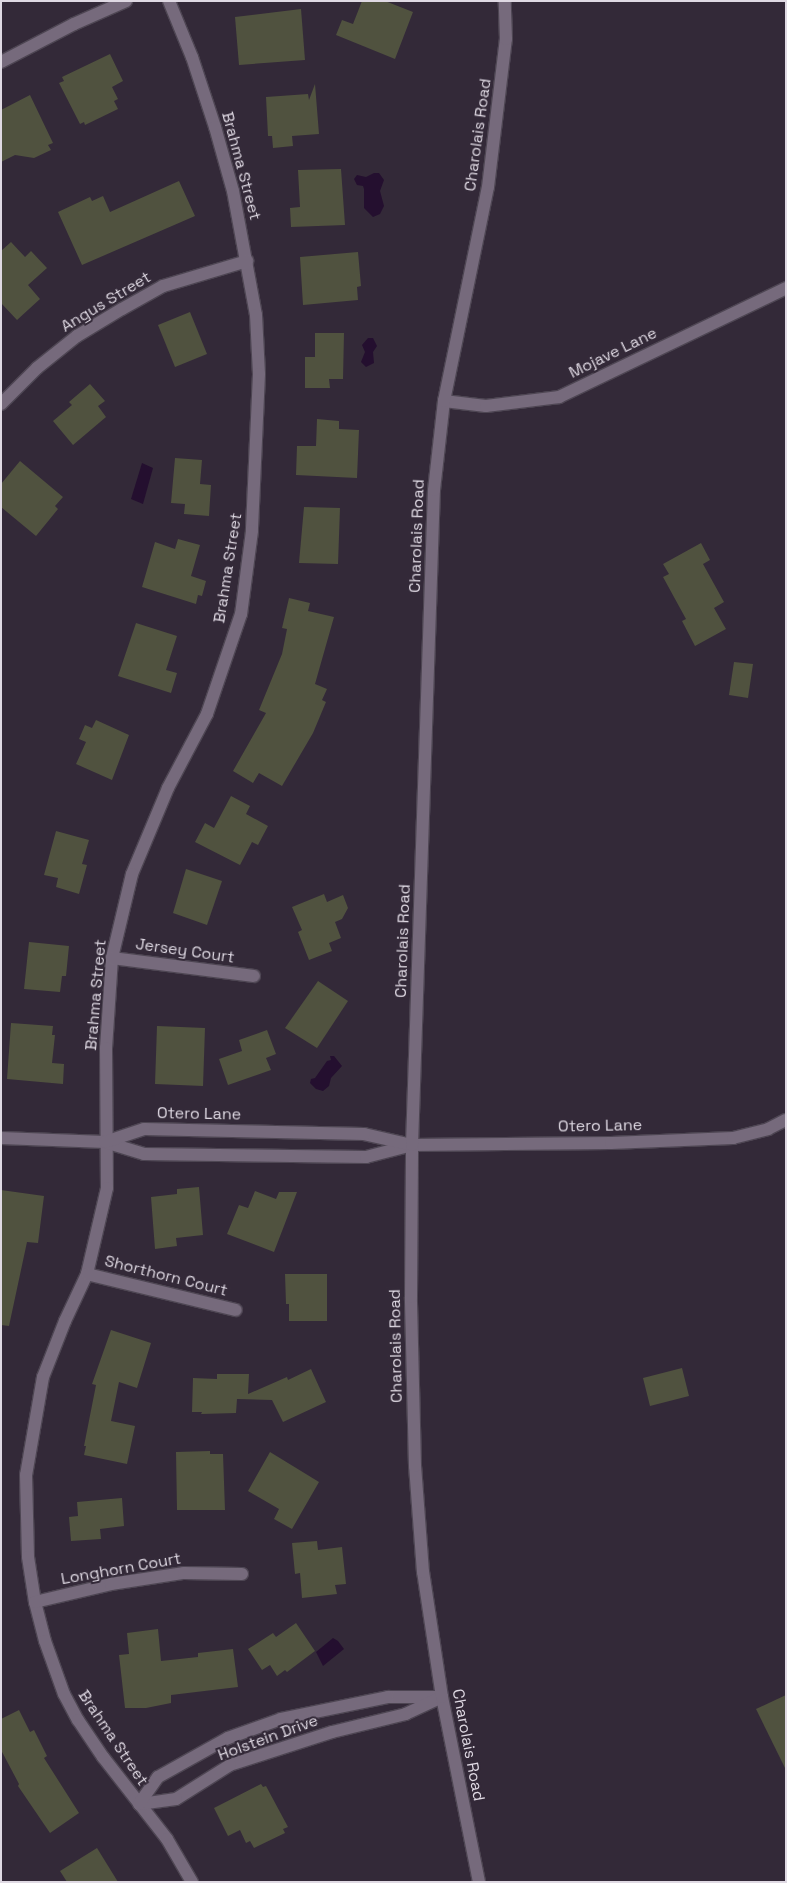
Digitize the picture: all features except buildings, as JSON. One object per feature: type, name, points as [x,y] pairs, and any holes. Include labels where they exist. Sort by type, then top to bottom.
[{"type":"street","points":[[1,62],[74,24],[126,1]]},
{"type":"street","name":"Brahma Street","points":[[169,1],[192,58],[215,127],[233,191],[256,315],[259,374],[252,531],[241,614],[207,714],[168,788],[132,874],[112,958],[106,1048],[105,1142],[107,1188],[87,1274],[65,1321],[43,1377],[26,1475],[28,1557],[35,1602],[45,1640],[64,1694],[78,1720],[103,1757],[167,1839],[192,1882]]},
{"type":"street","name":"Charolais Road","points":[[479,1882],[442,1698],[423,1572],[415,1466],[411,1297],[412,1145],[434,490],[444,402],[488,188],[506,38],[505,1]]},
{"type":"street","name":"Angus Street","points":[[1,404],[36,368],[77,336],[122,309],[163,286],[247,261]]},
{"type":"street","name":"Mojave Lane","points":[[444,402],[486,406],[559,397],[786,288]]},
{"type":"street","name":"Jersey Court","points":[[112,958],[254,976]]},
{"type":"street","name":"Otero Lane","points":[[105,1142],[144,1128],[364,1134],[412,1145],[611,1143],[733,1138],[768,1129],[786,1120]]},
{"type":"street","name":"Otero Lane","points":[[1,1138],[105,1142],[144,1154],[366,1157],[412,1145]]},
{"type":"street","name":"Shorthorn Court","points":[[87,1274],[236,1310]]},
{"type":"street","name":"Longhorn Court","points":[[35,1602],[111,1584],[184,1573],[242,1574]]},
{"type":"street","name":"Holstein Drive","points":[[139,1804],[158,1777],[228,1738],[263,1725],[281,1719],[388,1696],[442,1698]]},
{"type":"street","name":"Holstein Drive","points":[[139,1804],[176,1799],[230,1765],[332,1732],[406,1714],[442,1698]]},
{"type":"shaded area","points":[[379,173],[384,180],[380,191],[384,206],[380,214],[373,217],[364,208],[363,186],[357,185],[354,179],[357,175],[366,177]]},
{"type":"shaded area","points":[[368,338],[373,338],[377,346],[373,352],[374,363],[366,367],[361,362],[365,352],[362,345]]},
{"type":"shaded area","points":[[142,463],[153,468],[143,504],[131,499]]},
{"type":"shaded area","points":[[330,1056],[334,1056],[342,1066],[331,1078],[329,1086],[323,1091],[316,1089],[310,1083],[311,1079],[315,1078],[327,1061],[331,1060]]},
{"type":"shaded area","points":[[333,1638],[344,1649],[323,1666],[316,1652]]}]
